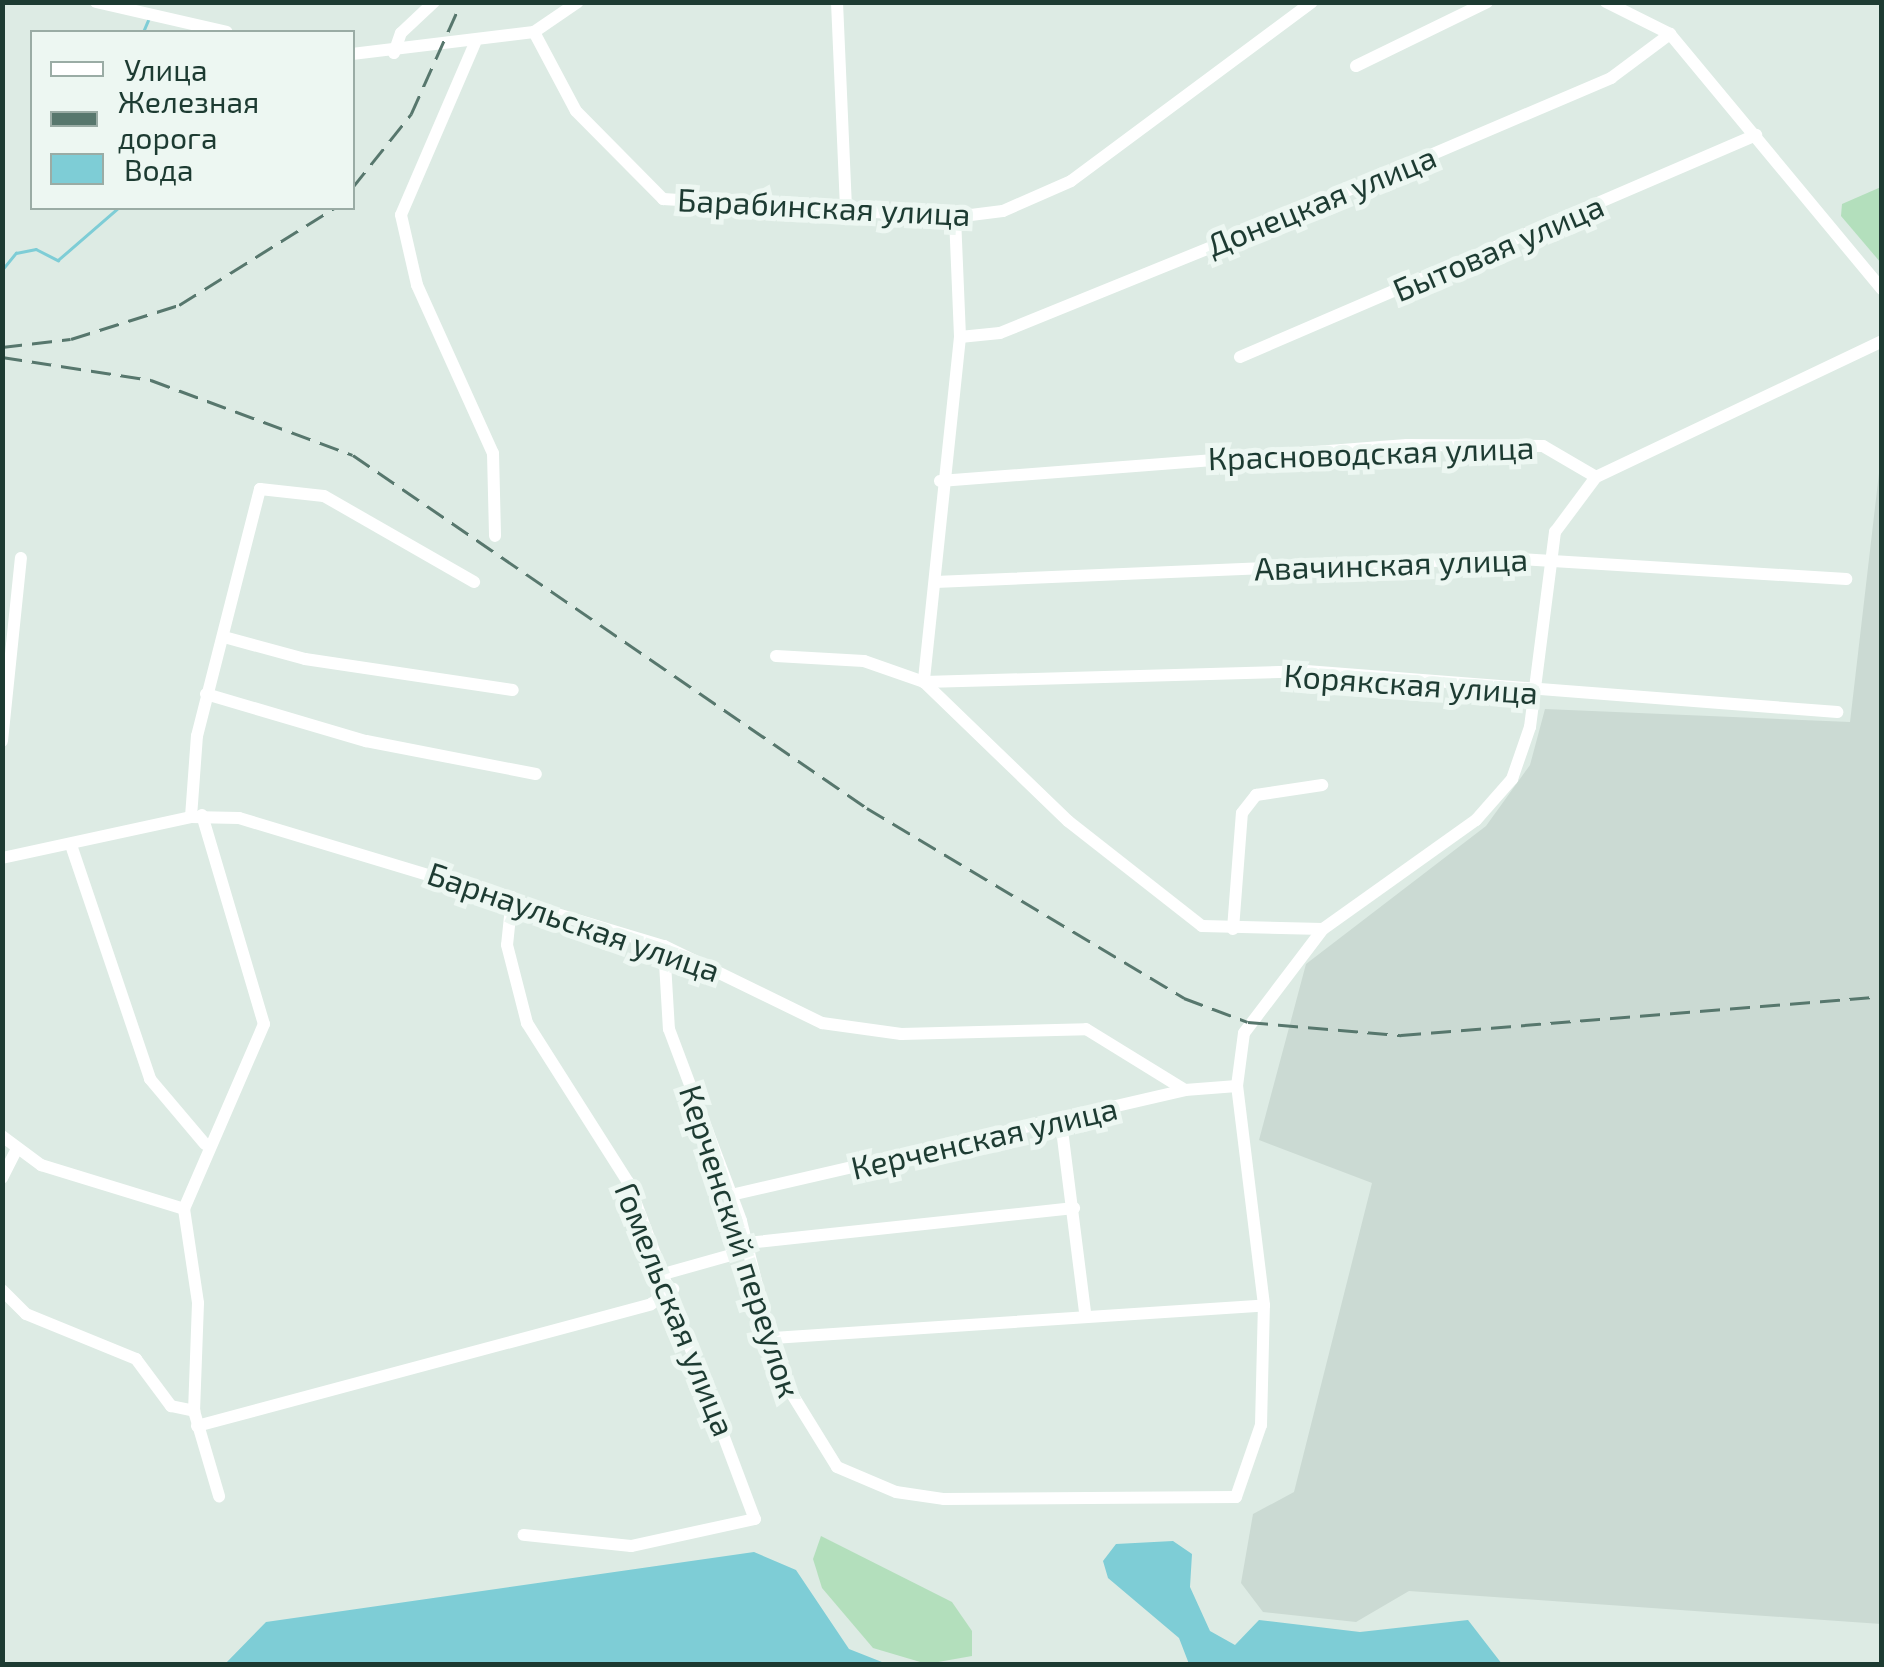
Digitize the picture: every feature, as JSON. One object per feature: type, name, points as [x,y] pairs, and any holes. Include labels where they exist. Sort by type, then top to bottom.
[{"type":"street","points":[[96,2],[216,30]]},
{"type":"street","points":[[394,53],[400,33],[434,2]]},
{"type":"street","points":[[355,54],[476,43],[534,32],[578,2]]},
{"type":"street","points":[[837,2],[846,207]]},
{"type":"street","name":"Барабинская улица","points":[[534,32],[576,112],[663,199],[846,207],[954,217],[1013,208],[1070,181],[1312,2]]},
{"type":"street","points":[[1356,66],[1488,2]]},
{"type":"street","points":[[1606,2],[1670,34],[1882,289]]},
{"type":"street","name":"Донецкая улица","points":[[960,337],[1000,333],[1283,218],[1611,78],[1670,34]]},
{"type":"street","points":[[476,43],[401,214],[417,284],[493,453],[495,536]]},
{"type":"street","name":"Бытовая улица","points":[[1240,357],[1756,135]]},
{"type":"street","points":[[924,682],[935,582],[940,481],[960,337],[954,217]]},
{"type":"street","points":[[773,1338],[1084,1312],[1264,1305],[1237,1086],[1253,1010],[1323,929],[1370,903],[1498,799],[1523,755],[1536,692],[1550,559],[1566,506],[1596,478],[1882,340]]},
{"type":"street","name":"Красноводская улица","points":[[940,481],[1407,445],[1543,446],[1596,478]]},
{"type":"street","points":[[220,1496],[194,1411],[199,1327],[184,1209],[205,1144],[264,1032],[197,816],[206,694],[224,637],[257,496],[273,485],[324,496],[474,582]]},
{"type":"street","points":[[2,741],[21,558]]},
{"type":"street","name":"Авачинская улица","points":[[935,582],[1550,559],[1846,579]]},
{"type":"street","points":[[224,637],[513,690]]},
{"type":"street","points":[[776,656],[864,661],[924,682],[1118,864],[1202,926],[1323,929]]},
{"type":"street","name":"Корякская улица","points":[[924,682],[1306,671],[1536,692],[1837,712]]},
{"type":"street","points":[[206,694],[366,741],[536,774]]},
{"type":"street","points":[[1233,929],[1242,813],[1256,794],[1322,786]]},
{"type":"street","name":"Барнаульская улица","points":[[2,858],[197,816],[240,818],[664,946],[833,1026],[901,1034],[1086,1029],[1185,1090]]},
{"type":"street","points":[[71,845],[150,1079],[205,1144]]},
{"type":"street","name":"Гомельская улица","points":[[512,897],[507,945],[527,1024],[628,1182],[674,1288],[752,1507],[752,1524],[632,1546],[524,1535]]},
{"type":"street","name":"Керченский переулок","points":[[664,946],[669,1029],[732,1196],[789,1396],[838,1468],[896,1492],[944,1499],[1224,1499],[1245,1489],[1261,1425],[1264,1305]]},
{"type":"street","name":"Керченская улица","points":[[732,1196],[1185,1090],[1237,1086]]},
{"type":"street","points":[[1061,1122],[1084,1312]]},
{"type":"street","points":[[2,1136],[16,1150],[184,1209]]},
{"type":"street","points":[[2,1178],[16,1150]]},
{"type":"street","points":[[667,1273],[748,1246],[1074,1208]]},
{"type":"street","points":[[197,1426],[651,1304],[674,1288]]},
{"type":"street","points":[[2,1290],[26,1314],[136,1359],[171,1406],[194,1411]]},
{"type":"shaded area","points":[[1881,456],[1881,1624],[1409,1591],[1356,1622],[1263,1612],[1241,1583],[1253,1514],[1294,1492],[1372,1183],[1259,1140],[1306,964],[1486,826],[1530,765],[1545,709],[1850,722]]},
{"type":"green space","points":[[1881,187],[1881,263],[1841,216],[1842,204]]},
{"type":"green space","points":[[821,1536],[952,1602],[972,1631],[972,1656],[927,1664],[873,1648],[822,1588],[813,1559]]},
{"type":"water","points":[[1173,1541],[1192,1554],[1190,1587],[1210,1631],[1235,1645],[1259,1620],[1360,1632],[1468,1620],[1502,1664],[1189,1664],[1179,1638],[1108,1578],[1103,1561],[1116,1544]]},
{"type":"water","points":[[754,1552],[796,1570],[849,1649],[887,1664],[225,1664],[266,1622]]},
{"type":"waterway","points":[[144,30],[149,18]]},
{"type":"waterway","points":[[2,270],[16,253],[36,249],[58,260],[116,210]]},
{"type":"railway","points":[[355,184],[411,114],[461,2]]},
{"type":"railway","points":[[2,347],[71,339],[179,305],[331,210]]},
{"type":"railway","points":[[2,357],[151,380],[353,455],[867,808],[1184,998],[1248,1022],[1401,1035],[1882,996]]}]
